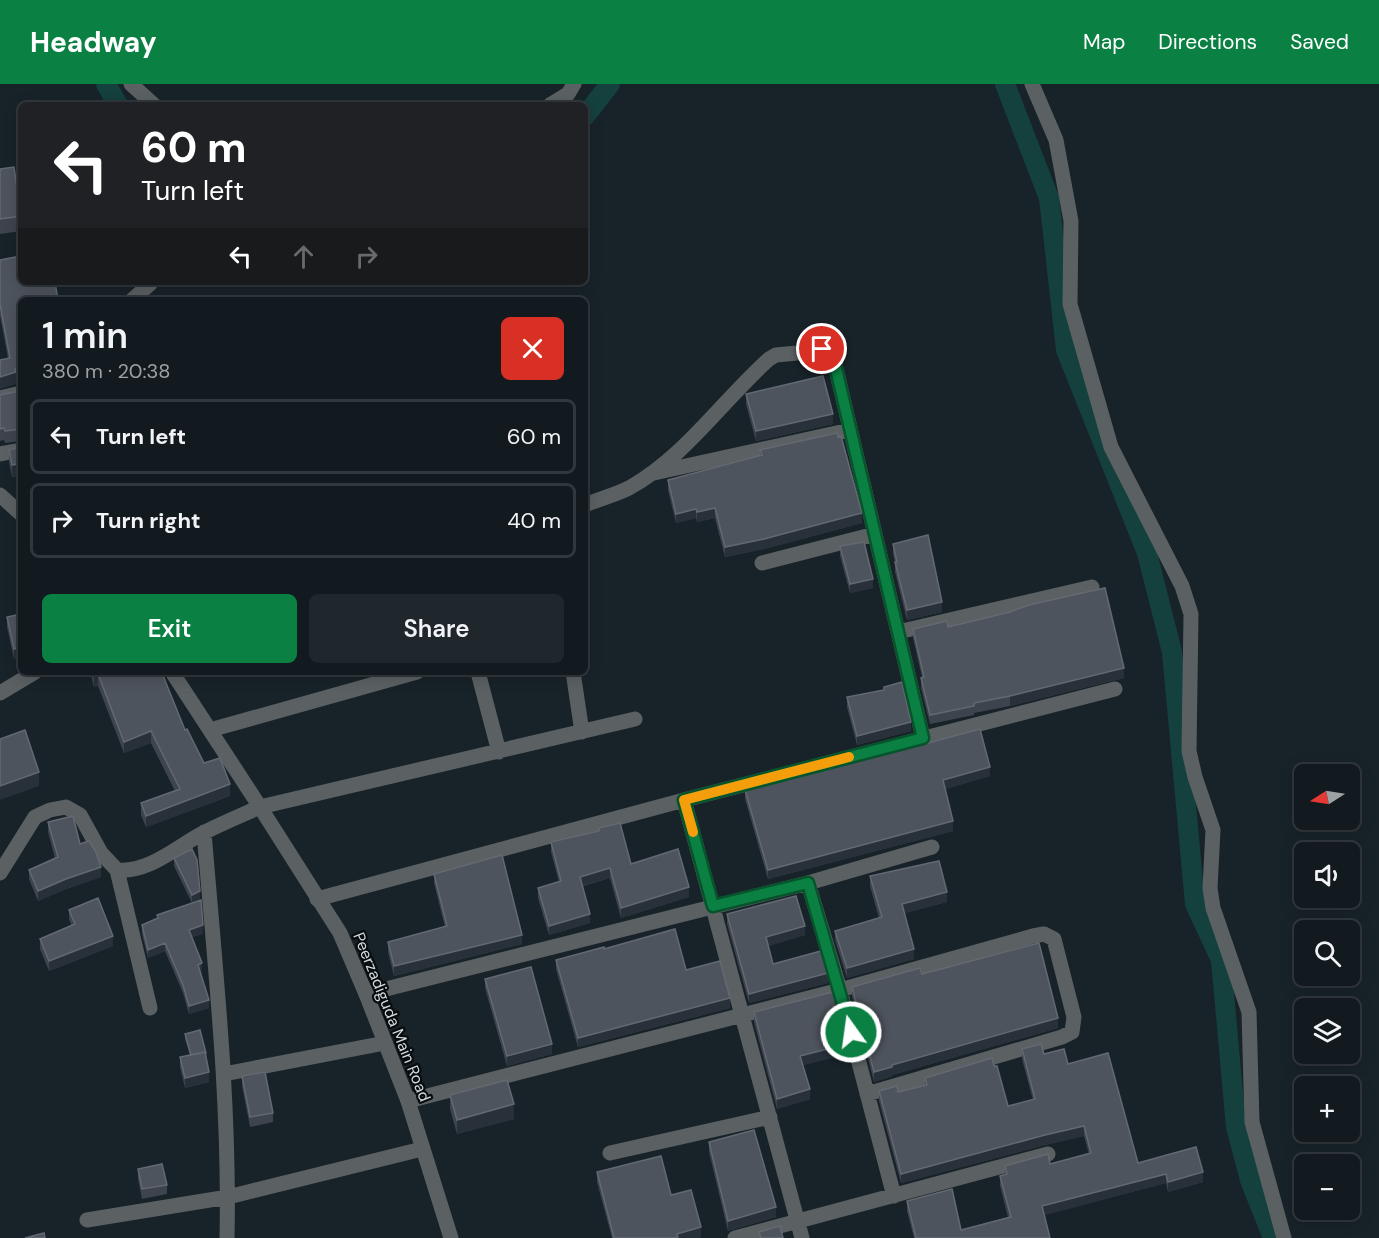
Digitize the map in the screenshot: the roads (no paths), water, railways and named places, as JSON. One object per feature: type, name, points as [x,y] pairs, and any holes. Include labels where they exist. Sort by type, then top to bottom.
[{"type":"street","points":[[131,84],[151,102]]},
{"type":"street","points":[[555,102],[568,94],[574,84]]},
{"type":"street","points":[[1032,84],[1056,140],[1071,221],[1070,304],[1111,447],[1182,586],[1191,614],[1189,751],[1195,777],[1213,830],[1210,888],[1213,908],[1249,1012],[1252,1122],[1284,1238]]},
{"type":"street","points":[[135,297],[148,285]]},
{"type":"street","points":[[588,504],[628,489],[682,449],[764,363],[776,355],[829,350],[833,356],[923,738]]},
{"type":"street","points":[[0,398],[18,394]]},
{"type":"street","points":[[650,474],[850,430]]},
{"type":"street","points":[[0,453],[18,450]]},
{"type":"street","points":[[0,495],[18,511]]},
{"type":"street","points":[[762,563],[875,534]]},
{"type":"street","points":[[898,632],[1092,587]]},
{"type":"street","points":[[0,693],[30,675]]},
{"type":"street","name":"Peerzadiguda Main Road","points":[[174,675],[340,933],[408,1101],[451,1238]]},
{"type":"street","points":[[210,730],[406,675]]},
{"type":"street","points":[[479,675],[499,752]]},
{"type":"street","points":[[573,675],[582,732]]},
{"type":"street","points":[[317,899],[684,800],[1115,689]]},
{"type":"street","points":[[117,870],[130,871],[145,867],[204,832],[260,807],[635,720]]},
{"type":"street","points":[[684,800],[802,1238]]},
{"type":"street","points":[[0,873],[35,817],[50,810],[66,807],[80,815],[101,853],[117,870],[150,1008]]},
{"type":"street","points":[[204,832],[224,1074],[227,1238]]},
{"type":"street","points":[[366,994],[808,883],[932,847]]},
{"type":"street","points":[[808,883],[840,990],[894,1196]]},
{"type":"street","points":[[408,1101],[840,990],[1033,936],[1044,934],[1054,939],[1074,1017],[1072,1032],[867,1094]]},
{"type":"street","points":[[224,1074],[385,1043]]},
{"type":"street","points":[[610,1153],[770,1117]]},
{"type":"street","points":[[87,1220],[228,1197],[422,1149]]},
{"type":"street","points":[[735,1238],[1048,1154]]},
{"type":"waterway","points":[[106,84],[116,102]]},
{"type":"waterway","points":[[588,112],[610,84]]},
{"type":"waterway","points":[[1005,84],[1049,198],[1066,350],[1147,553],[1172,652],[1195,904],[1221,960],[1236,1127],[1250,1180],[1273,1238]]}]
